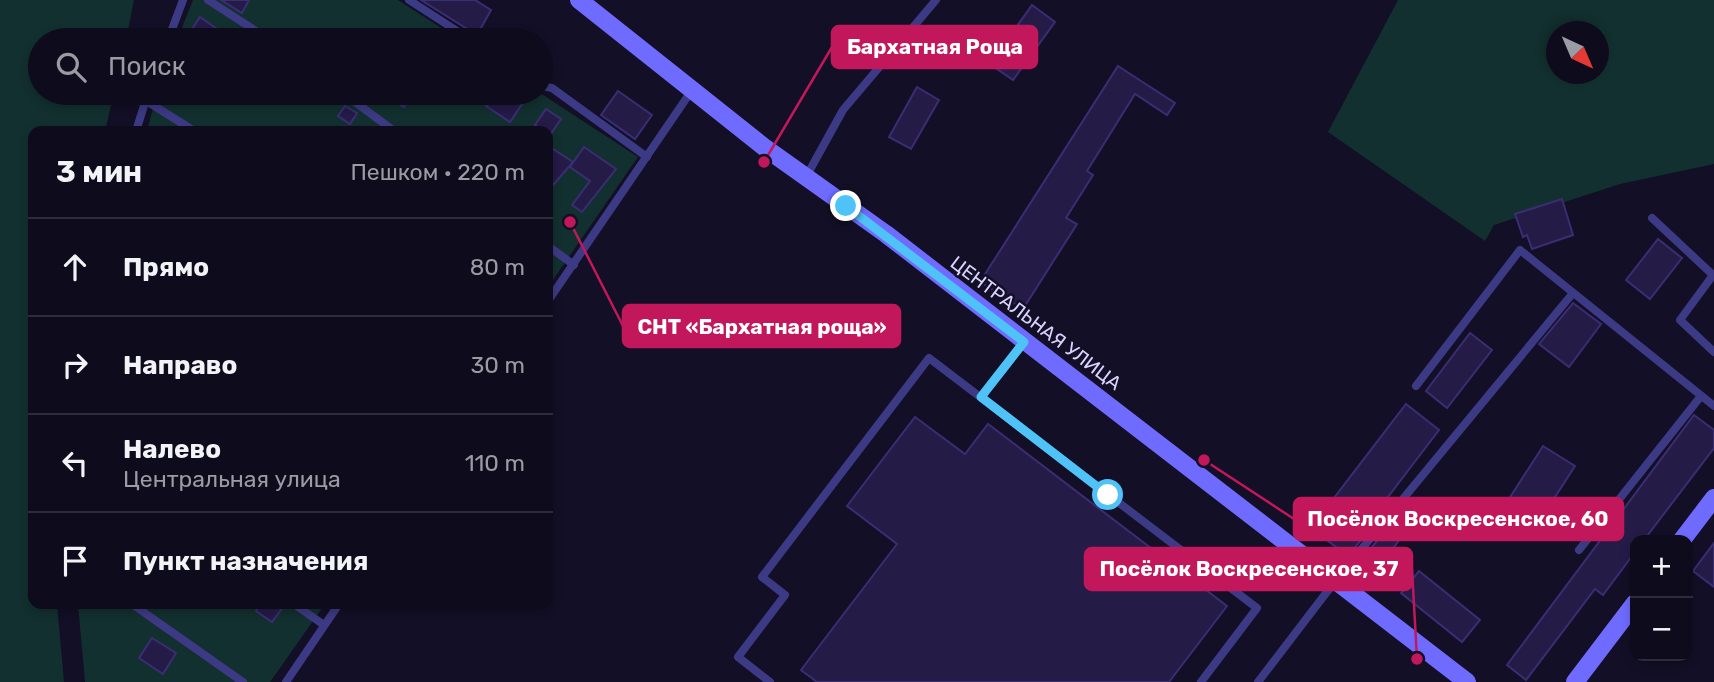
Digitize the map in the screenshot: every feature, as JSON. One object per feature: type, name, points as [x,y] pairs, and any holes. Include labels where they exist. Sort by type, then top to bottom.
[{"type":"main road","name":"ЦЕНТРАЛЬНАЯ УЛИЦА","points":[[579,0],[692,90],[886,234],[1467,682]]},
{"type":"main road","points":[[1686,535],[1714,498]]},
{"type":"main road","points":[[1575,682],[1630,610]]},
{"type":"lane","points":[[172,28],[183,0]]},
{"type":"lane","points":[[208,0],[251,28]]},
{"type":"lane","points":[[409,0],[452,28]]},
{"type":"lane","points":[[806,177],[843,110],[936,0]]},
{"type":"lane","points":[[553,89],[648,157]]},
{"type":"lane","points":[[553,294],[692,90]]},
{"type":"lane","points":[[138,126],[144,105]]},
{"type":"lane","points":[[159,105],[187,126]]},
{"type":"lane","points":[[359,105],[387,126]]},
{"type":"lane","points":[[1652,218],[1713,275],[1680,320],[1714,352]]},
{"type":"lane","points":[[553,250],[574,265]]},
{"type":"lane","points":[[1416,386],[1520,250],[1714,407]]},
{"type":"lane","points":[[1258,682],[1336,580],[1573,293]]},
{"type":"lane","points":[[981,397],[1024,342]]},
{"type":"lane","points":[[770,682],[737,657],[785,595],[762,577],[929,358],[1257,608],[1201,682]]},
{"type":"lane","points":[[1579,550],[1701,396]]},
{"type":"lane","points":[[139,609],[243,682]]},
{"type":"lane","points":[[301,609],[324,625]]},
{"type":"lane","points":[[286,682],[335,609]]},
{"type":"green space","points":[[0,0],[134,0],[128,28],[28,28],[28,105],[111,105],[106,126],[28,126],[28,609],[57,609],[64,682],[0,682]]},
{"type":"green space","points":[[193,0],[398,0],[441,28],[182,28]]},
{"type":"green space","points":[[1398,0],[1714,0],[1714,164],[1620,184],[1494,225],[1485,241],[1328,132]]},
{"type":"green space","points":[[553,101],[638,157],[553,280],[553,126],[148,126],[154,105],[553,105]]},
{"type":"green space","points":[[78,609],[321,609],[270,682],[85,682]]},
{"type":"building","points":[[221,0],[249,0],[242,13]]},
{"type":"building","points":[[421,0],[475,0],[491,10],[481,28],[466,28]]},
{"type":"building","points":[[1032,5],[1055,22],[1013,80],[990,64]]},
{"type":"building","points":[[200,17],[216,28],[193,28]]},
{"type":"building","points":[[1118,66],[1175,103],[1167,115],[1135,94],[1087,171],[1093,175],[1066,218],[1077,224],[1023,309],[980,282]]},
{"type":"building","points":[[917,87],[939,100],[911,149],[889,137]]},
{"type":"building","points":[[618,91],[652,115],[635,139],[601,115]]},
{"type":"building","points":[[487,105],[521,105],[510,122]]},
{"type":"building","points":[[345,106],[357,113],[350,124],[338,116]]},
{"type":"building","points":[[546,109],[561,119],[553,131],[553,126],[535,125]]},
{"type":"building","points":[[584,147],[616,169],[582,212],[572,205],[590,181],[570,167]]},
{"type":"building","points":[[553,149],[573,162],[553,185]]},
{"type":"building","points":[[1562,199],[1573,235],[1532,249],[1527,235],[1523,237],[1515,214]]},
{"type":"building","points":[[1658,239],[1682,258],[1650,299],[1626,280]]},
{"type":"building","points":[[1573,303],[1601,324],[1569,367],[1539,344]]},
{"type":"building","points":[[1470,333],[1492,350],[1447,408],[1426,391]]},
{"type":"building","points":[[1406,404],[1439,430],[1375,514],[1380,517],[1348,556],[1311,528]]},
{"type":"building","points":[[1694,415],[1714,430],[1714,448],[1648,535],[1630,535],[1630,559],[1603,595],[1595,589],[1526,680],[1507,665]]},
{"type":"building","points":[[915,417],[965,454],[988,424],[1227,606],[1169,682],[817,682],[801,670],[897,544],[847,506]]},
{"type":"building","points":[[1543,446],[1575,466],[1530,536],[1498,516]]},
{"type":"building","points":[[1390,525],[1403,535],[1373,575],[1358,564]]},
{"type":"building","points":[[1714,543],[1714,587],[1693,571]]},
{"type":"building","points":[[1419,571],[1480,620],[1462,642],[1401,593]]},
{"type":"building","points":[[257,609],[281,609],[272,622],[256,611]]},
{"type":"building","points":[[152,638],[176,653],[163,674],[139,658]]},
{"type":"place","name":"Бархатная Роща","points":[[764,162]]},
{"type":"place","name":"СНТ «Бархатная роща»","points":[[570,222]]},
{"type":"place","name":"Посёлок Воскресенское, 60","points":[[1204,460]]},
{"type":"place","name":"Посёлок Воскресенское, 37","points":[[1417,659]]},
{"type":"route","points":[[846,206],[1024,342],[981,397],[1108,495]]}]
